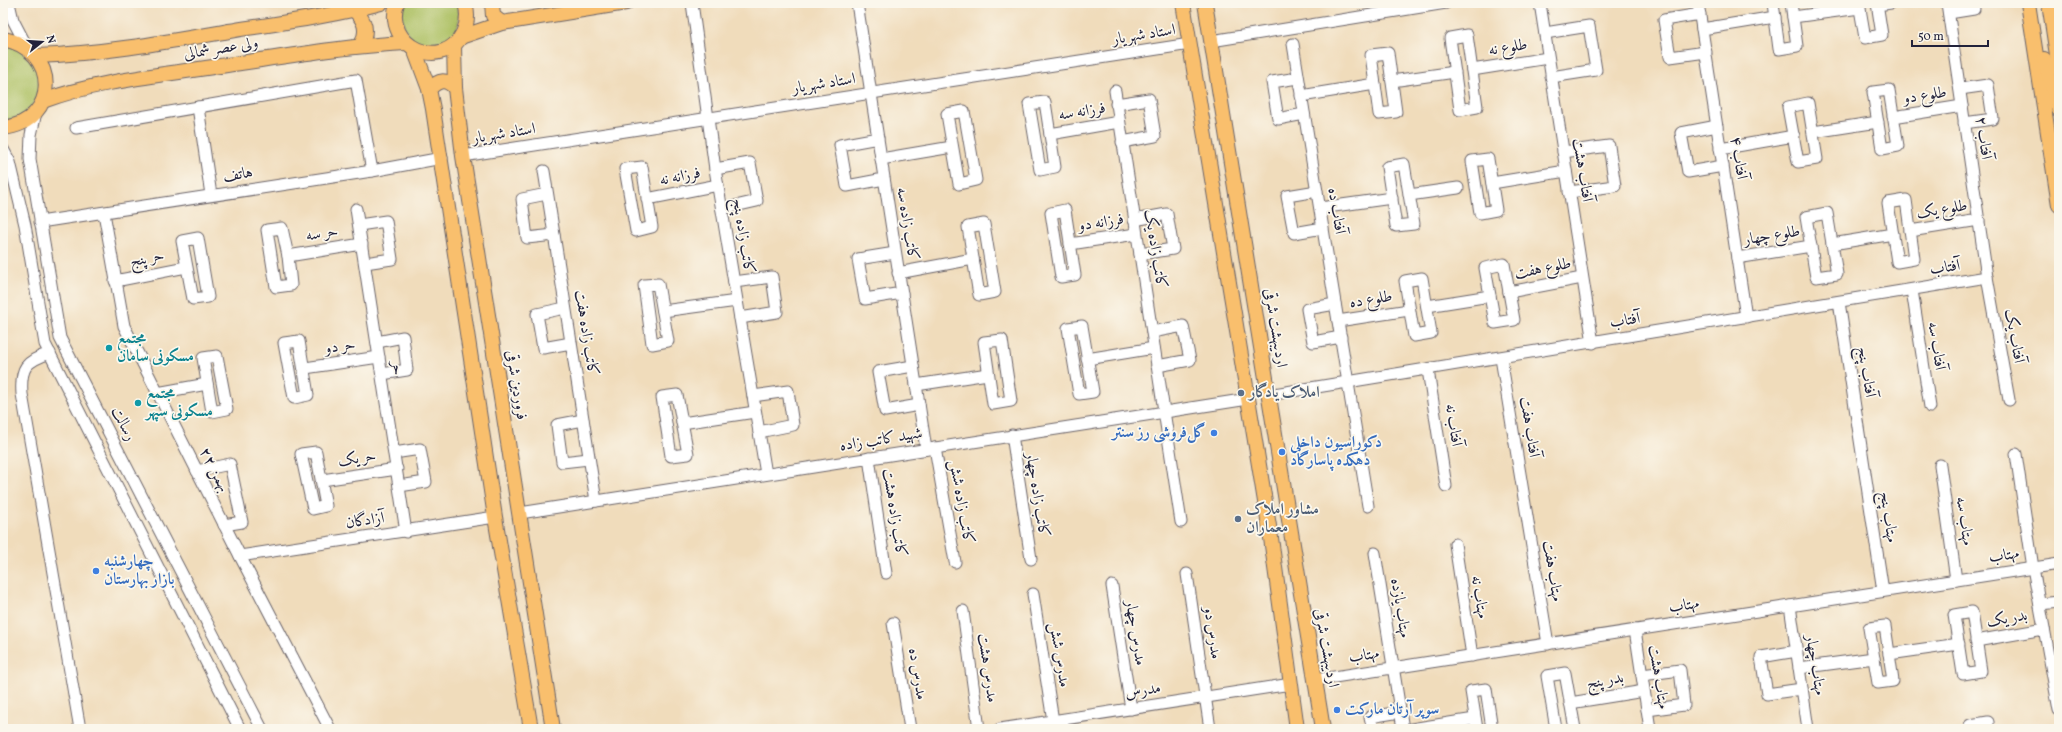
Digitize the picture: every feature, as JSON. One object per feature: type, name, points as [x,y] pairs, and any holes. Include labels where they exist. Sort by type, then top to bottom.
[{"type":"main road","name":"ولی عصر شمالی","points":[[31,51],[64,55],[190,38],[354,10],[381,3]]},
{"type":"main road","points":[[396,3],[394,14],[395,25],[399,34],[410,46],[429,89],[442,158],[495,517],[531,729]]},
{"type":"main road","name":"فروردین شرقی","points":[[464,3],[467,18],[466,28],[457,41],[455,88],[463,156],[553,729]]},
{"type":"main road","points":[[492,3],[493,16],[502,23]]},
{"type":"main road","points":[[457,41],[502,23],[626,3]]},
{"type":"main road","points":[[1183,3],[1274,558],[1297,729]]},
{"type":"main road","name":"اردیبهشت شرقی","points":[[1205,3],[1294,561],[1323,729]]},
{"type":"main road","points":[[2049,3],[2059,68]]},
{"type":"main road","points":[[2028,6],[2059,110]]},
{"type":"main road","points":[[2028,6],[2059,205]]},
{"type":"main road","points":[[354,10],[361,17],[365,26],[365,36],[361,45]]},
{"type":"main road","points":[[3,39],[15,41],[31,51],[44,70],[46,86],[40,106]]},
{"type":"main road","name":"ولی عصر شمالی","points":[[3,128],[14,127],[26,121],[40,106],[81,89],[361,45],[410,46],[424,52],[434,52],[445,50],[457,41]]},
{"type":"main road","points":[[429,89],[436,82],[443,80],[448,81],[455,88]]},
{"type":"main road","points":[[1268,521],[1275,527],[1279,527],[1284,524],[1288,516]]},
{"type":"main road","points":[[1274,558],[1277,551],[1284,548],[1289,550],[1294,561]]},
{"type":"street","points":[[9,3],[13,20],[31,51]]},
{"type":"street","name":"کاتب زاده پنج","points":[[692,3],[715,169],[766,474]]},
{"type":"street","name":"کاتب زاده سه","points":[[857,3],[919,405],[930,448]]},
{"type":"street","points":[[1211,40],[1446,3]]},
{"type":"street","name":"آفتاب هشت","points":[[1540,3],[1593,342]]},
{"type":"street","points":[[1773,3],[1779,49],[1797,46],[1791,3]]},
{"type":"street","points":[[1793,17],[1859,5],[1865,38],[1882,35],[1877,4],[1891,3]]},
{"type":"street","points":[[1948,8],[1974,9],[1973,3]]},
{"type":"street","points":[[1699,8],[1664,20],[1670,58],[1706,52]]},
{"type":"street","name":"آفتاب ۴","points":[[1699,8],[1746,317]]},
{"type":"street","name":"آفتاب ۲","points":[[1948,8],[1987,277]]},
{"type":"street","points":[[1702,29],[1775,17]]},
{"type":"street","points":[[1545,33],[1589,26],[1595,62],[1596,70],[1551,77]]},
{"type":"street","points":[[1467,35],[1472,70],[1477,107],[1460,110],[1450,38],[1467,35]]},
{"type":"street","name":"استاد شهریار","points":[[463,156],[1190,44]]},
{"type":"street","name":"آفتاب ده","points":[[1293,44],[1368,506]]},
{"type":"street","points":[[1388,53],[1392,81],[1396,112],[1379,114],[1370,55],[1388,53]]},
{"type":"street","name":"طلوع نه","points":[[1472,70],[1548,58]]},
{"type":"street","points":[[1392,81],[1455,72]]},
{"type":"street","points":[[1298,78],[1272,82],[1278,119],[1304,114]]},
{"type":"street","points":[[76,128],[356,80],[372,171]]},
{"type":"street","points":[[1301,96],[1375,84]]},
{"type":"street","points":[[1960,89],[1988,85],[1993,119],[1964,123]]},
{"type":"street","points":[[1889,90],[1893,117],[1898,146],[1882,149],[1873,92],[1889,90]]},
{"type":"street","name":"کاتب زاده یک","points":[[1115,91],[1136,234],[1182,522]]},
{"type":"street","points":[[1116,104],[1149,99],[1155,136],[1122,142]]},
{"type":"street","points":[[1045,102],[1050,134],[1055,167],[1040,170],[1029,104],[1045,102]]},
{"type":"street","points":[[1808,103],[1813,132],[1817,159],[1798,162],[1788,106],[1808,103]]},
{"type":"street","name":"رسالت","points":[[40,106],[31,135],[30,159],[60,338],[262,729]]},
{"type":"street","name":"طلوع دو","points":[[1893,117],[1962,106]]},
{"type":"street","points":[[198,107],[211,196]]},
{"type":"street","points":[[964,111],[976,180],[959,184],[952,147],[947,114],[964,111]]},
{"type":"street","name":"فرزانه سه","points":[[1050,134],[1119,122]]},
{"type":"street","points":[[1813,132],[1878,122]]},
{"type":"street","points":[[1717,126],[1681,133],[1688,172],[1723,166]]},
{"type":"street","points":[[1720,149],[1794,136]]},
{"type":"street","points":[[878,138],[840,145],[847,186],[884,179]]},
{"type":"street","points":[[1563,152],[1609,146],[1615,186],[1569,192]]},
{"type":"street","points":[[881,160],[952,147]]},
{"type":"street","name":"رسالت","points":[[3,148],[10,162],[25,225],[45,344],[240,729]]},
{"type":"street","name":"هاتف","points":[[40,222],[372,171],[442,158]]},
{"type":"street","points":[[715,169],[750,163],[757,201],[722,208]]},
{"type":"street","points":[[1404,164],[1409,195],[1414,224],[1396,226],[1387,167],[1404,164]]},
{"type":"street","points":[[642,167],[647,199],[652,227],[636,231],[624,169],[642,167]]},
{"type":"street","name":"کاتب زاده هفت","points":[[544,171],[596,501]]},
{"type":"street","points":[[1492,183],[1566,171]]},
{"type":"street","name":"فرزانه نه","points":[[647,199],[718,186]]},
{"type":"street","points":[[1409,195],[1458,188]]},
{"type":"street","points":[[1317,191],[1287,196],[1294,233],[1323,228]]},
{"type":"street","points":[[547,194],[522,199],[526,238],[554,235]]},
{"type":"street","points":[[1320,208],[1392,198]]},
{"type":"street","points":[[1906,200],[1910,231],[1914,259],[1897,262],[1888,203],[1906,200]]},
{"type":"street","name":"حر","points":[[356,209],[406,532]]},
{"type":"street","points":[[1065,210],[1070,244],[1075,275],[1061,277],[1051,213],[1065,210]]},
{"type":"street","name":"۲۲ بهمن","points":[[104,213],[124,326],[224,525],[330,729]]},
{"type":"street","points":[[1827,213],[1837,274],[1816,277],[1811,246],[1806,216],[1827,213]]},
{"type":"street","points":[[1134,220],[1167,214],[1173,249],[1140,254]]},
{"type":"street","name":"طلوع یک","points":[[1910,231],[1979,220]]},
{"type":"street","points":[[359,225],[386,221],[392,259],[365,263]]},
{"type":"street","points":[[984,224],[995,292],[979,294],[973,259],[968,227],[984,224]]},
{"type":"street","points":[[282,228],[288,256],[291,286],[276,287],[267,230],[282,228]]},
{"type":"street","name":"فرزانه دو","points":[[1070,244],[1136,234]]},
{"type":"street","points":[[1832,244],[1893,234]]},
{"type":"street","points":[[198,238],[208,297],[193,299],[186,267],[182,241],[198,238]]},
{"type":"street","name":"حر سه","points":[[288,256],[362,244]]},
{"type":"street","name":"طلوع چهار","points":[[1737,258],[1811,246]]},
{"type":"street","points":[[895,253],[858,259],[866,299],[902,293]]},
{"type":"street","points":[[898,272],[973,259]]},
{"type":"street","points":[[1504,264],[1509,292],[1514,320],[1495,323],[1485,268],[1504,264]]},
{"type":"street","name":"حر پنج","points":[[115,282],[186,267]]},
{"type":"street","name":"آفتاب","points":[[1268,395],[1428,370],[1987,277]]},
{"type":"street","name":"آفتاب یک","points":[[1987,277],[2009,400]]},
{"type":"street","points":[[734,282],[772,278],[777,312],[740,318]]},
{"type":"street","points":[[1422,278],[1427,306],[1431,333],[1414,336],[1405,281],[1422,278]]},
{"type":"street","name":"طلوع هفت","points":[[1509,292],[1582,278]]},
{"type":"street","points":[[658,284],[663,311],[668,341],[652,344],[644,285],[658,284]]},
{"type":"street","name":"آفتاب سه","points":[[1912,290],[1930,407]]},
{"type":"street","points":[[1427,306],[1490,296]]},
{"type":"street","points":[[663,311],[737,301]]},
{"type":"street","name":"آفتاب پنج","points":[[1839,302],[1862,448]]},
{"type":"street","points":[[1335,304],[1307,309],[1313,342],[1341,337]]},
{"type":"street","points":[[565,308],[537,314],[543,348],[571,343]]},
{"type":"street","name":"طلوع ده","points":[[1338,321],[1409,310]]},
{"type":"street","points":[[1082,326],[1087,359],[1093,392],[1079,394],[1068,328],[1082,326]]},
{"type":"street","points":[[1152,332],[1183,326],[1190,360],[1157,366]]},
{"type":"street","points":[[377,342],[403,337],[407,370],[382,374]]},
{"type":"street","points":[[1002,340],[1011,401],[993,404],[988,374],[984,342],[1002,340]]},
{"type":"street","points":[[299,341],[305,368],[308,395],[294,398],[284,343],[299,341]]},
{"type":"street","points":[[1087,359],[1154,348]]},
{"type":"street","points":[[50,353],[33,358],[24,367],[21,381],[22,394],[80,729]]},
{"type":"street","name":"حر دو","points":[[305,368],[379,357]]},
{"type":"street","name":"آفتاب هفت","points":[[1501,358],[1525,502]]},
{"type":"street","points":[[913,366],[878,372],[885,411],[919,405]]},
{"type":"street","name":"آفتاب نه","points":[[1428,370],[1446,486]]},
{"type":"street","points":[[916,385],[988,374]]},
{"type":"street","points":[[157,393],[207,384]]},
{"type":"street","points":[[753,396],[788,391],[793,425],[759,432]]},
{"type":"street","points":[[677,395],[682,423],[688,454],[671,456],[662,397],[677,395]]},
{"type":"street","name":"شهید کاتب زاده","points":[[520,513],[1248,399]]},
{"type":"street","points":[[682,423],[755,412]]},
{"type":"street","points":[[583,420],[557,425],[562,462],[589,459]]},
{"type":"street","name":"کاتب زاده چهار","points":[[1012,436],[1031,559]]},
{"type":"street","name":"کاتب زاده شش","points":[[930,448],[955,562]]},
{"type":"street","name":"مهتاب پنج","points":[[1862,448],[1883,591]]},
{"type":"street","points":[[394,453],[420,449],[426,482],[399,486]]},
{"type":"street","points":[[316,452],[322,480],[326,506],[313,509],[301,454],[316,452]]},
{"type":"street","points":[[2016,454],[2044,629],[2054,657],[2059,710]]},
{"type":"street","name":"کاتب زاده هشت","points":[[869,458],[886,573]]},
{"type":"street","points":[[197,471],[230,464],[242,522],[224,525]]},
{"type":"street","name":"مهتاب سه","points":[[1940,465],[1956,580]]},
{"type":"street","name":"حر یک","points":[[322,480],[397,469]]},
{"type":"street","name":"مهتاب هفت","points":[[1525,502],[1548,644]]},
{"type":"street","name":"آزادگان","points":[[240,556],[406,532],[495,517]]},
{"type":"street","name":"مهتاب نه","points":[[1455,544],[1472,656]]},
{"type":"street","name":"مهتاب یازده","points":[[1375,553],[1403,729]]},
{"type":"street","name":"مهتاب","points":[[1314,680],[2059,564]]},
{"type":"street","name":"مدرس دو","points":[[1187,574],[1210,729]]},
{"type":"street","name":"مدرس چهار","points":[[1112,586],[1131,709]]},
{"type":"street","name":"مدرس شش","points":[[1033,594],[1053,721]]},
{"type":"street","points":[[2040,604],[2059,602]]},
{"type":"street","name":"مهتاب چهار","points":[[1790,606],[1808,729]]},
{"type":"street","name":"مدرس هشت","points":[[963,611],[979,729]]},
{"type":"street","points":[[1972,612],[1976,640],[1981,671],[1963,674],[1954,615],[1972,612]]},
{"type":"street","name":"مدرس ده","points":[[894,624],[910,729]]},
{"type":"street","points":[[1885,626],[1889,654],[1893,681],[1878,683],[1869,628],[1885,626]]},
{"type":"street","name":"بدر یک","points":[[1976,640],[2044,629]]},
{"type":"street","name":"مهتاب هشت","points":[[1635,630],[1650,729]]},
{"type":"street","points":[[1889,654],[1959,644]]},
{"type":"street","points":[[1797,651],[1761,657],[1767,694],[1802,689]]},
{"type":"street","points":[[1799,668],[1874,658]]},
{"type":"street","points":[[1642,675],[1680,670],[1684,705],[1647,710]]},
{"type":"street","points":[[1556,729],[1548,676],[1565,673],[1575,729]]},
{"type":"street","name":"مدرس","points":[[1000,729],[1291,684]]},
{"type":"street","points":[[1411,729],[1476,724],[1471,691],[1486,689],[1492,729]]},
{"type":"street","name":"بدر پنج","points":[[1570,703],[1644,690]]},
{"type":"street","points":[[1373,729],[1370,717],[1400,712]]},
{"type":"street","points":[[1971,729],[1970,724],[1988,722],[1988,729]]},
{"type":"green space","points":[[405,3],[457,3],[459,18],[456,31],[448,39],[438,44],[427,45],[416,42],[408,34],[403,21],[402,12]]},
{"type":"green space","points":[[3,44],[20,48],[38,68],[40,94],[26,115],[3,124]]},
{"type":"place","name":"مجتمع مسکونی سامان","points":[[109,348]]},
{"type":"place","name":"املاک یادگار","points":[[1241,393]]},
{"type":"place","name":"مجتمع مسکونی سپهر","points":[[138,403]]},
{"type":"place","name":"گل‌فروشی رز سنتر","points":[[1214,433]]},
{"type":"place","name":"دکوراسیون داخلی دهکده پاسارگاد","points":[[1282,452]]},
{"type":"place","name":"مشاور املاک معماران","points":[[1238,519]]},
{"type":"place","name":"چهارشنبه بازار بهارستان","points":[[96,571]]},
{"type":"place","name":"سوپر آرتان مارکت","points":[[1337,710]]}]
